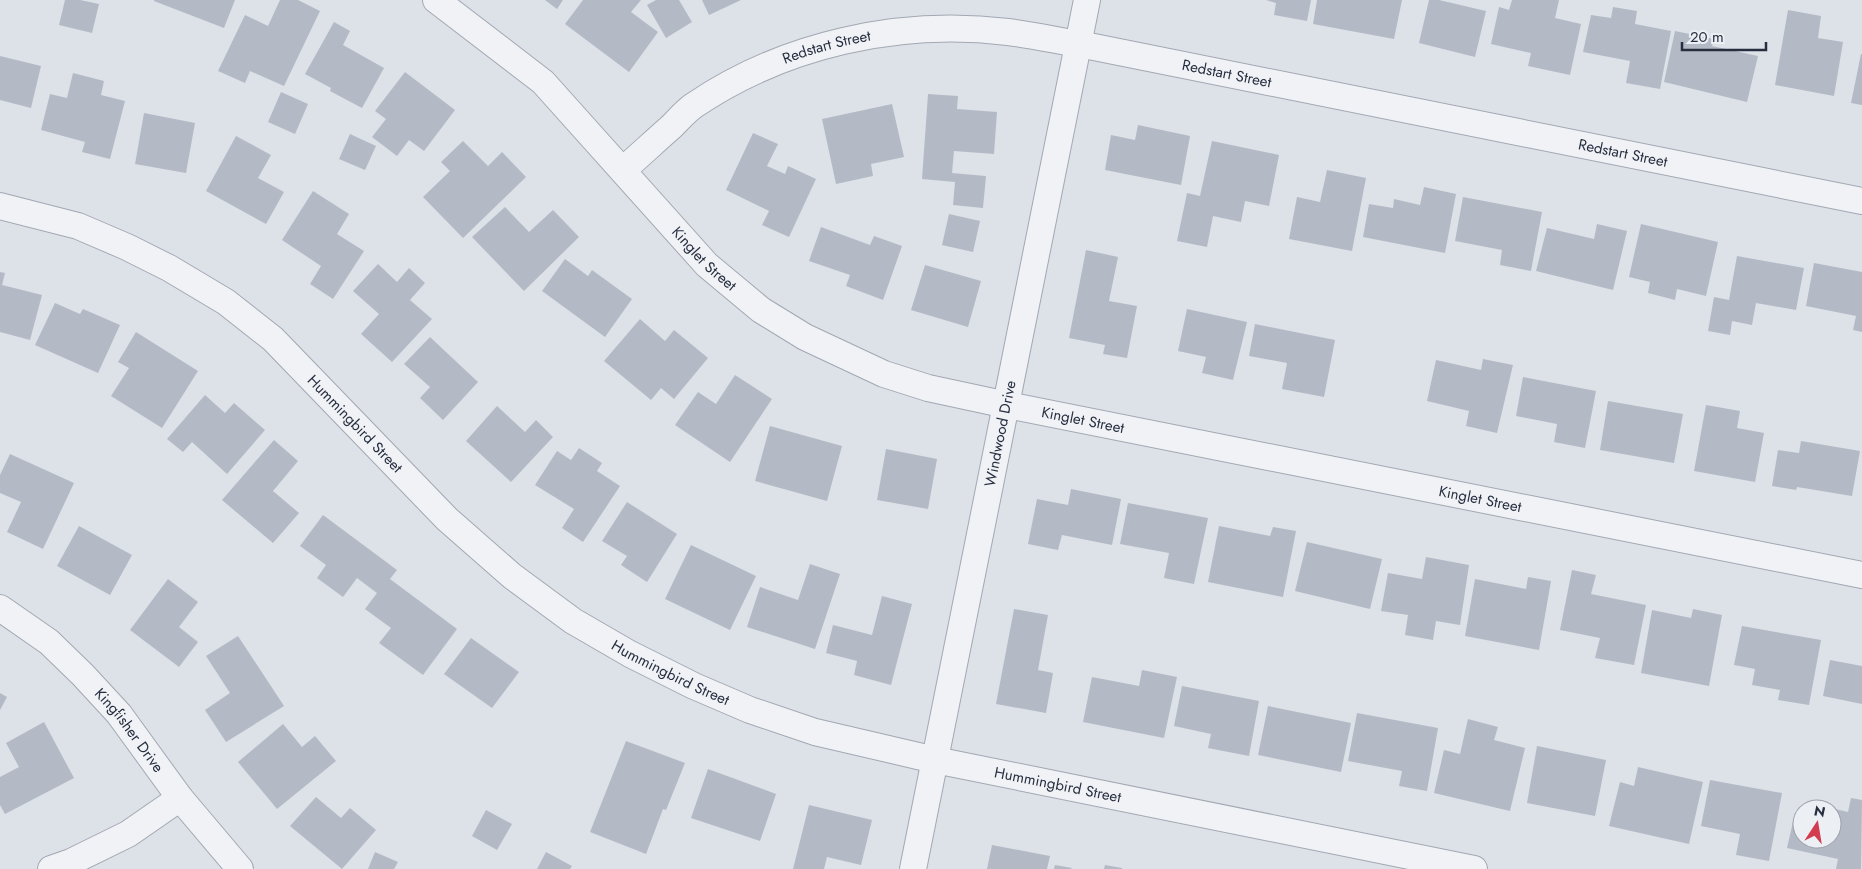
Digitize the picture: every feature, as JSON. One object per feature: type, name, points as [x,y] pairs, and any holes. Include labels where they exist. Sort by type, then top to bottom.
[{"type":"street","name":"Kinglet Street","points":[[436,0],[543,82],[707,265],[761,310],[805,337],[884,374],[928,388],[1007,405],[1862,576]]},
{"type":"street","name":"Windwood Drive","points":[[913,869],[1087,0]]},
{"type":"street","name":"Redstart Street","points":[[623,170],[692,107],[751,73],[803,51],[848,40],[907,30],[955,29],[1007,32],[1079,44],[1862,201]]},
{"type":"street","name":"Hummingbird Street","points":[[0,206],[78,226],[127,246],[170,268],[226,302],[273,338],[447,519],[512,576],[573,621],[630,654],[694,686],[750,710],[815,732],[935,760],[1474,869]]},
{"type":"street","name":"Kingfisher Drive","points":[[0,608],[48,642],[84,674],[119,714],[180,798],[240,869]]},
{"type":"street","points":[[52,869],[71,862],[128,834],[180,798]]},
{"type":"building","points":[[65,0],[80,0],[99,4],[92,33],[59,25]]},
{"type":"building","points":[[154,0],[235,0],[224,28]]},
{"type":"building","points":[[280,0],[298,0],[320,11],[284,86],[250,71],[245,83],[218,71],[245,15],[268,26]]},
{"type":"building","points":[[545,0],[563,0],[557,9]]},
{"type":"building","points":[[583,0],[641,0],[631,12],[658,32],[629,72],[565,24]]},
{"type":"building","points":[[656,0],[679,0],[692,22],[666,38],[647,5]]},
{"type":"building","points":[[702,0],[741,0],[709,15]]},
{"type":"building","points":[[1266,0],[1311,0],[1307,21],[1274,15],[1276,3]]},
{"type":"building","points":[[1317,0],[1402,0],[1394,39],[1313,24]]},
{"type":"building","points":[[1429,0],[1439,0],[1486,11],[1475,57],[1419,43]]},
{"type":"building","points":[[1512,0],[1559,0],[1555,18],[1581,24],[1570,75],[1528,66],[1531,53],[1491,44],[1499,7],[1509,10]]},
{"type":"building","points":[[1613,7],[1637,11],[1635,24],[1671,31],[1660,89],[1626,83],[1630,61],[1583,52],[1591,15],[1611,18]]},
{"type":"building","points":[[1788,10],[1821,16],[1818,38],[1843,42],[1834,96],[1775,85]]},
{"type":"building","points":[[334,22],[350,31],[343,45],[384,68],[362,108],[330,91],[331,88],[305,74]]},
{"type":"building","points":[[1675,31],[1714,39],[1712,46],[1758,56],[1747,102],[1664,82]]},
{"type":"building","points":[[1862,54],[1862,105],[1851,103]]},
{"type":"building","points":[[0,56],[41,66],[31,108],[0,100]]},
{"type":"building","points":[[405,72],[455,110],[424,151],[409,140],[397,156],[372,137],[386,119],[375,111]]},
{"type":"building","points":[[73,73],[104,81],[101,95],[125,101],[110,159],[82,152],[85,142],[41,130],[50,94],[67,98]]},
{"type":"building","points":[[281,92],[308,104],[295,134],[268,122]]},
{"type":"building","points":[[928,94],[958,96],[957,109],[997,112],[994,154],[954,151],[952,173],[986,176],[983,208],[953,205],[955,182],[922,179]]},
{"type":"building","points":[[892,104],[904,157],[871,164],[873,176],[836,184],[822,119]]},
{"type":"building","points":[[144,113],[195,123],[186,173],[135,164]]},
{"type":"building","points":[[1138,125],[1190,136],[1181,185],[1105,170],[1111,135],[1135,140]]},
{"type":"building","points":[[753,133],[778,144],[767,166],[785,174],[788,166],[816,179],[789,237],[762,225],[769,211],[726,190]]},
{"type":"building","points":[[350,134],[376,146],[365,170],[339,159]]},
{"type":"building","points":[[236,136],[271,155],[258,178],[284,192],[266,224],[206,191]]},
{"type":"building","points":[[463,141],[488,166],[502,152],[526,177],[463,238],[423,197],[450,171],[441,162]]},
{"type":"building","points":[[1212,141],[1279,155],[1269,206],[1245,201],[1241,222],[1213,216],[1207,247],[1177,241],[1187,193],[1200,196]]},
{"type":"building","points":[[1327,170],[1366,178],[1352,251],[1289,239],[1297,197],[1320,202]]},
{"type":"building","points":[[1424,187],[1456,194],[1445,253],[1363,237],[1369,204],[1393,208],[1394,199],[1420,205]]},
{"type":"building","points":[[313,191],[349,214],[337,234],[364,251],[333,299],[310,284],[321,266],[282,240]]},
{"type":"building","points":[[1463,197],[1542,212],[1531,271],[1500,265],[1502,250],[1455,241]]},
{"type":"building","points":[[505,207],[529,232],[553,210],[579,237],[524,291],[472,237]]},
{"type":"building","points":[[949,214],[980,221],[973,252],[942,245]]},
{"type":"building","points":[[1597,224],[1627,231],[1613,290],[1536,271],[1547,228],[1594,239]]},
{"type":"building","points":[[1641,224],[1718,242],[1706,296],[1677,289],[1675,300],[1648,293],[1650,282],[1629,277]]},
{"type":"building","points":[[821,227],[870,245],[874,236],[902,246],[883,300],[846,286],[850,275],[809,261]]},
{"type":"building","points":[[1086,250],[1118,257],[1109,301],[1137,306],[1127,358],[1103,354],[1105,345],[1069,338]]},
{"type":"building","points":[[1737,256],[1804,268],[1796,310],[1756,303],[1752,325],[1732,321],[1730,335],[1708,331],[1714,297],[1729,300]]},
{"type":"building","points":[[565,259],[588,276],[592,270],[632,299],[605,337],[542,291]]},
{"type":"building","points":[[1814,263],[1862,272],[1862,332],[1853,330],[1856,316],[1806,306]]},
{"type":"building","points":[[378,264],[397,282],[409,268],[425,283],[410,300],[432,319],[392,362],[361,334],[379,314],[353,291]]},
{"type":"building","points":[[925,265],[981,281],[968,327],[911,310]]},
{"type":"building","points":[[0,272],[5,273],[2,285],[42,295],[30,340],[0,332]]},
{"type":"building","points":[[55,303],[80,314],[83,309],[120,325],[98,373],[35,345]]},
{"type":"building","points":[[1187,309],[1247,322],[1233,380],[1202,373],[1206,357],[1178,351]]},
{"type":"building","points":[[640,319],[665,341],[674,330],[708,358],[674,399],[661,388],[651,400],[604,361]]},
{"type":"building","points":[[1255,324],[1335,340],[1324,397],[1282,389],[1287,363],[1249,356]]},
{"type":"building","points":[[136,332],[198,371],[162,428],[111,396],[129,368],[118,362]]},
{"type":"building","points":[[430,337],[478,382],[443,420],[420,398],[430,387],[404,364]]},
{"type":"building","points":[[1483,359],[1513,365],[1497,433],[1466,426],[1469,411],[1427,401],[1436,360],[1481,370]]},
{"type":"building","points":[[735,375],[772,399],[730,462],[675,425],[698,392],[716,404]]},
{"type":"building","points":[[1523,377],[1596,391],[1585,448],[1554,442],[1557,424],[1516,416]]},
{"type":"building","points":[[205,395],[225,413],[234,403],[265,430],[227,474],[192,442],[183,452],[167,439]]},
{"type":"building","points":[[1608,401],[1683,414],[1674,463],[1600,450]]},
{"type":"building","points":[[1706,405],[1740,411],[1737,428],[1764,433],[1755,482],[1694,471]]},
{"type":"building","points":[[497,406],[525,432],[536,420],[553,437],[511,482],[466,441]]},
{"type":"building","points":[[770,426],[842,446],[827,501],[755,481]]},
{"type":"building","points":[[274,440],[298,461],[273,491],[299,513],[273,543],[222,500]]},
{"type":"building","points":[[1801,441],[1860,451],[1852,496],[1797,487],[1796,490],[1772,486],[1778,450],[1799,453]]},
{"type":"building","points":[[579,448],[602,463],[597,471],[620,486],[583,542],[562,528],[574,509],[535,485],[557,451],[571,460]]},
{"type":"building","points":[[886,449],[937,459],[928,509],[877,500]]},
{"type":"building","points":[[10,454],[74,483],[43,549],[7,532],[21,502],[0,493],[0,475]]},
{"type":"building","points":[[1071,489],[1121,499],[1112,545],[1062,535],[1058,550],[1028,544],[1037,499],[1068,505]]},
{"type":"building","points":[[627,502],[677,534],[647,582],[621,565],[627,556],[602,541]]},
{"type":"building","points":[[1128,503],[1208,518],[1194,584],[1164,578],[1169,553],[1120,544]]},
{"type":"building","points":[[323,515],[397,570],[390,579],[457,629],[423,675],[379,643],[391,628],[365,609],[377,593],[357,578],[343,597],[317,578],[326,565],[300,546]]},
{"type":"building","points":[[79,526],[132,555],[110,595],[57,566]]},
{"type":"building","points":[[1219,526],[1270,536],[1273,527],[1296,531],[1283,597],[1208,582]]},
{"type":"building","points":[[1307,542],[1382,559],[1370,609],[1295,591]]},
{"type":"building","points":[[691,545],[756,576],[730,630],[665,599]]},
{"type":"building","points":[[1426,557],[1469,565],[1460,625],[1436,621],[1433,640],[1405,635],[1408,615],[1381,611],[1388,573],[1422,579]]},
{"type":"building","points":[[810,564],[840,574],[815,649],[747,627],[760,587],[798,600]]},
{"type":"building","points":[[1572,570],[1596,575],[1591,594],[1646,605],[1634,665],[1595,658],[1600,638],[1560,630]]},
{"type":"building","points":[[1528,577],[1551,581],[1539,650],[1465,636],[1475,579],[1526,589]]},
{"type":"building","points":[[168,579],[198,602],[179,627],[198,642],[179,667],[130,630]]},
{"type":"building","points":[[882,596],[912,604],[891,685],[854,675],[857,661],[826,653],[833,625],[872,635]]},
{"type":"building","points":[[1014,609],[1048,615],[1038,670],[1053,673],[1046,713],[996,704]]},
{"type":"building","points":[[1693,609],[1722,615],[1709,686],[1641,673],[1652,610],[1691,618]]},
{"type":"building","points":[[1742,626],[1821,640],[1809,705],[1778,700],[1780,690],[1752,685],[1755,669],[1734,665]]},
{"type":"building","points":[[238,636],[284,706],[226,742],[205,710],[230,693],[206,656]]},
{"type":"building","points":[[471,638],[519,672],[492,708],[444,674]]},
{"type":"building","points":[[1830,660],[1862,666],[1862,704],[1823,696]]},
{"type":"building","points":[[1142,670],[1177,677],[1164,738],[1083,722],[1092,677],[1139,686]]},
{"type":"building","points":[[1182,686],[1259,701],[1249,756],[1208,748],[1211,734],[1174,726]]},
{"type":"building","points":[[0,693],[7,697],[0,710]]},
{"type":"building","points":[[1268,706],[1351,723],[1341,772],[1258,755]]},
{"type":"building","points":[[1357,713],[1438,728],[1427,791],[1399,786],[1402,771],[1348,761]]},
{"type":"building","points":[[1468,719],[1498,727],[1494,740],[1525,748],[1510,811],[1434,793],[1444,750],[1460,754]]},
{"type":"building","points":[[44,722],[74,778],[5,814],[0,805],[0,777],[19,767],[6,743]]},
{"type":"building","points":[[283,724],[302,747],[315,736],[336,761],[277,809],[238,762]]},
{"type":"building","points":[[626,741],[685,763],[666,810],[663,809],[646,854],[590,832]]},
{"type":"building","points":[[1537,746],[1606,760],[1595,816],[1527,803]]},
{"type":"building","points":[[1638,767],[1703,782],[1689,844],[1609,826],[1620,782],[1634,786]]},
{"type":"building","points":[[708,769],[776,794],[760,841],[691,818]]},
{"type":"building","points":[[1710,780],[1782,793],[1769,861],[1736,855],[1740,834],[1701,826]]},
{"type":"building","points":[[316,797],[341,818],[350,808],[376,830],[342,869],[290,826]]},
{"type":"building","points":[[1851,798],[1862,800],[1861,869],[1836,869],[1838,859],[1787,848],[1792,826],[1792,849],[1842,849],[1842,811],[1848,812]]},
{"type":"building","points":[[809,805],[872,820],[861,865],[827,857],[824,869],[793,869]]},
{"type":"building","points":[[486,810],[512,824],[497,850],[472,836]]},
{"type":"building","points":[[992,845],[1050,856],[1047,869],[987,869]]},
{"type":"building","points":[[375,852],[398,862],[394,869],[368,869]]},
{"type":"building","points":[[546,852],[572,866],[570,869],[537,869]]},
{"type":"building","points":[[1055,865],[1072,868],[1054,869]]},
{"type":"building","points":[[1105,865],[1122,868],[1122,869],[1104,869]]}]
